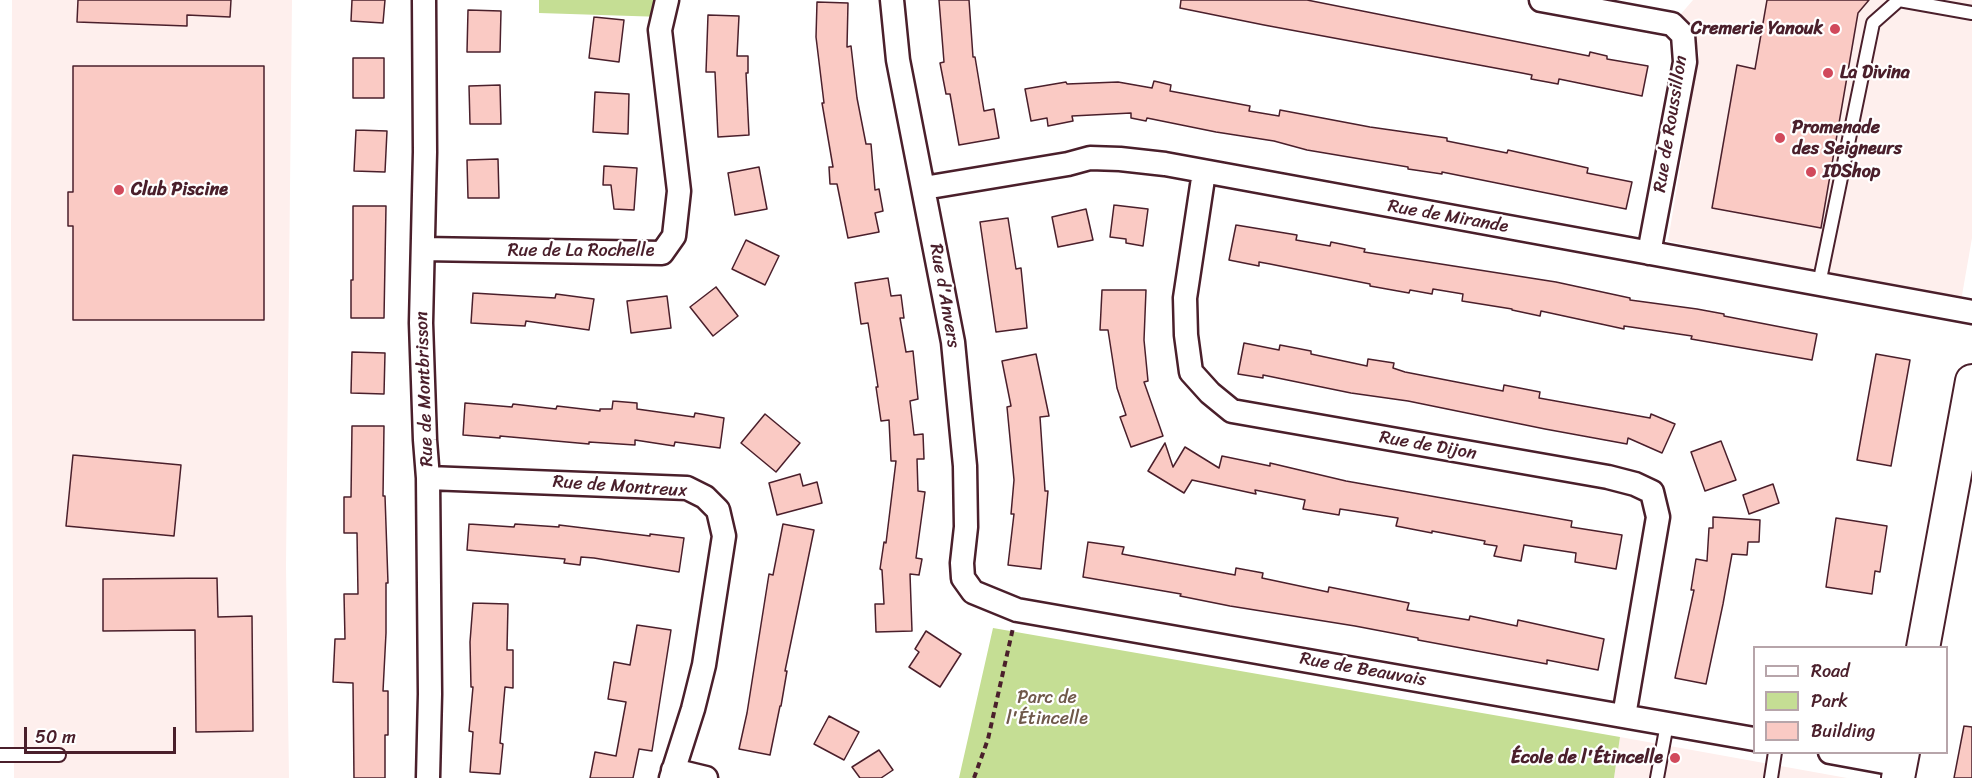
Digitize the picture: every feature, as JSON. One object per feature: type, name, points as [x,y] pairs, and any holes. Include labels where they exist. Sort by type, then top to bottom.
[{"type":"street","name":"Rue de Montbrisson","points":[[424,0],[421,323],[424,440],[428,478],[428,778]]},
{"type":"street","name":"Rue de La Rochelle","points":[[423,249],[662,253],[674,236],[679,191],[660,30],[667,0]]},
{"type":"street","name":"Rue d'Anvers","points":[[892,0],[897,60],[953,342],[965,466],[966,527],[962,563],[963,578],[973,592]]},
{"type":"street","name":"Rue de Roussillon","points":[[1541,0],[1672,24],[1683,35],[1686,62],[1649,253]]},
{"type":"street","name":"Rue de Mirande","points":[[924,188],[1068,164],[1090,158],[1143,161],[1972,312]]},
{"type":"street","name":"Rue de Dijon","points":[[1204,172],[1185,298],[1186,335],[1191,372],[1210,393],[1232,411],[1608,477],[1635,484],[1652,492],[1658,517],[1624,716]]},
{"type":"street","points":[[1923,646],[1972,381]]},
{"type":"street","name":"Rue de Montreux","points":[[428,478],[687,488],[705,497],[718,510],[724,536],[704,664],[693,709],[672,774],[706,778]]},
{"type":"street","name":"Rue de Beauvais","points":[[973,592],[1017,610],[1753,739]]},
{"type":"street","points":[[1836,754],[1901,765]]},
{"type":"lane","points":[[1820,284],[1874,22],[1899,0],[1972,13]]},
{"type":"lane","points":[[1657,778],[1667,724]]},
{"type":"lane","points":[[1771,778],[1775,754]]},
{"type":"lane","points":[[0,755],[59,755]]},
{"type":"path","points":[[974,778],[988,740],[1017,610]]},
{"type":"shaded area","points":[[12,0],[292,0],[286,566],[289,778],[14,778]]},
{"type":"shaded area","points":[[1693,0],[1972,0],[1972,238],[1961,301],[1668,241],[1699,54],[1693,31],[1680,15]]},
{"type":"shaded area","name":"École de l'Étincelle","points":[[1620,737],[1847,778],[1614,778]]},
{"type":"green space","points":[[539,0],[667,0],[663,17],[539,13]]},
{"type":"green space","name":"Parc de l'Étincelle","points":[[993,628],[1620,737],[1614,778],[959,778]]},
{"type":"building","points":[[78,0],[231,0],[230,17],[187,15],[187,26],[77,22]]},
{"type":"building","points":[[352,0],[385,0],[383,23],[351,21]]},
{"type":"building","points":[[939,0],[969,0],[973,57],[975,57],[984,111],[994,109],[999,138],[959,145],[950,94],[946,94],[940,63],[944,62]]},
{"type":"building","points":[[1181,0],[1307,0],[1589,56],[1590,52],[1607,56],[1607,59],[1648,66],[1642,96],[1559,79],[1558,84],[1531,79],[1532,75],[1180,8]]},
{"type":"building","name":"Promenade des Seigneurs","points":[[1767,0],[1869,0],[1858,13],[1821,228],[1712,208],[1737,65],[1755,69]]},
{"type":"building","points":[[817,2],[848,3],[847,47],[851,46],[857,98],[866,144],[871,144],[875,190],[879,189],[883,211],[875,213],[879,232],[848,238],[837,184],[830,184],[829,167],[833,167],[822,103],[824,103],[816,37]]},
{"type":"building","points":[[468,10],[501,11],[500,52],[467,52]]},
{"type":"building","points":[[708,15],[739,16],[737,56],[748,56],[748,73],[746,73],[749,135],[718,137],[715,72],[706,72]]},
{"type":"building","points":[[594,17],[624,20],[619,62],[589,58]]},
{"type":"building","points":[[353,58],[384,58],[384,98],[353,98]]},
{"type":"building","points":[[73,66],[264,66],[264,320],[73,320],[73,226],[68,226],[68,192],[73,192]]},
{"type":"building","points":[[1154,81],[1171,85],[1170,91],[1250,106],[1249,111],[1279,116],[1280,110],[1370,127],[1447,138],[1447,141],[1507,153],[1508,150],[1588,168],[1587,173],[1632,182],[1626,209],[1442,172],[1442,174],[1408,169],[1408,167],[1307,150],[1274,141],[1147,118],[1146,121],[1131,118],[1131,113],[1072,116],[1073,121],[1048,126],[1047,118],[1031,121],[1025,89],[1066,82],[1067,84],[1118,82],[1152,88]]},
{"type":"building","points":[[500,85],[501,124],[470,124],[469,86]]},
{"type":"building","points":[[595,92],[629,94],[628,134],[593,132]]},
{"type":"building","points":[[356,130],[387,131],[385,172],[354,171]]},
{"type":"building","points":[[498,159],[499,198],[468,198],[467,160]]},
{"type":"building","points":[[604,166],[637,168],[634,210],[614,209],[611,185],[603,185]]},
{"type":"building","points":[[759,167],[767,209],[735,215],[728,173]]},
{"type":"building","points":[[1114,205],[1148,209],[1143,246],[1126,243],[1126,239],[1110,237]]},
{"type":"building","points":[[353,206],[386,206],[384,318],[351,318]]},
{"type":"building","points":[[1086,209],[1093,240],[1058,247],[1052,217]]},
{"type":"building","points":[[1008,218],[1016,269],[1021,268],[1027,328],[996,332],[980,222]]},
{"type":"building","points":[[1236,225],[1297,235],[1296,240],[1330,246],[1331,242],[1365,249],[1364,252],[1556,282],[1630,298],[1630,300],[1697,309],[1817,334],[1812,360],[1691,339],[1692,336],[1624,326],[1624,329],[1541,311],[1540,316],[1462,301],[1463,294],[1433,289],[1432,294],[1410,290],[1409,293],[1270,264],[1259,262],[1259,266],[1229,260]]},
{"type":"building","points":[[746,240],[779,256],[765,285],[732,269]]},
{"type":"building","points":[[888,278],[891,296],[901,295],[904,318],[900,318],[906,352],[913,351],[918,399],[910,401],[914,435],[923,434],[924,459],[917,459],[918,491],[925,492],[916,558],[922,559],[919,575],[910,574],[912,631],[876,632],[875,604],[884,604],[882,570],[880,569],[884,542],[886,543],[896,461],[891,461],[889,420],[881,421],[868,323],[861,324],[855,283]]},
{"type":"building","points":[[716,287],[738,316],[713,336],[690,307]]},
{"type":"building","points":[[1102,290],[1146,290],[1144,340],[1148,381],[1144,382],[1163,436],[1131,447],[1120,417],[1126,415],[1117,388],[1108,330],[1100,330]]},
{"type":"building","points":[[473,293],[555,298],[556,294],[594,299],[589,330],[526,321],[525,326],[471,323]]},
{"type":"building","points":[[667,296],[671,328],[631,333],[627,301]]},
{"type":"building","points":[[1244,343],[1279,350],[1280,345],[1367,366],[1368,359],[1394,363],[1393,368],[1405,372],[1503,391],[1504,385],[1540,392],[1539,398],[1650,418],[1651,414],[1675,424],[1662,453],[1628,438],[1627,444],[1408,401],[1351,393],[1263,375],[1263,378],[1238,374]]},
{"type":"building","points":[[352,352],[385,353],[384,394],[351,393]]},
{"type":"building","points":[[1036,354],[1049,416],[1040,417],[1045,491],[1048,491],[1041,569],[1008,565],[1014,514],[1011,514],[1014,480],[1007,407],[1011,406],[1002,361]]},
{"type":"building","points":[[1876,354],[1910,360],[1891,466],[1857,460]]},
{"type":"building","points":[[613,401],[637,403],[637,409],[694,417],[695,413],[724,418],[720,448],[675,442],[674,446],[635,440],[635,445],[589,442],[589,444],[463,435],[465,403],[512,407],[513,404],[556,409],[557,406],[600,411],[600,409],[612,409]]},
{"type":"building","points":[[765,414],[800,443],[776,472],[741,443]]},
{"type":"building","points":[[352,426],[384,426],[383,496],[385,496],[388,583],[386,583],[383,691],[388,691],[385,778],[354,778],[353,683],[333,682],[335,639],[345,639],[344,594],[358,594],[357,533],[344,533],[344,497],[351,497]]},
{"type":"building","points":[[1721,441],[1736,480],[1705,491],[1691,452]]},
{"type":"building","points":[[1165,443],[1173,467],[1185,447],[1219,468],[1222,456],[1270,466],[1270,463],[1346,481],[1572,521],[1571,527],[1622,535],[1616,569],[1575,562],[1576,553],[1524,545],[1521,561],[1494,556],[1497,546],[1484,544],[1485,541],[1396,526],[1398,518],[1340,509],[1339,515],[1303,509],[1305,500],[1255,490],[1256,494],[1192,480],[1184,493],[1148,471]]},
{"type":"building","points":[[73,455],[181,465],[174,536],[66,526]]},
{"type":"building","points":[[800,474],[803,486],[817,482],[822,503],[777,515],[769,483]]},
{"type":"building","points":[[1773,484],[1779,503],[1749,514],[1743,495]]},
{"type":"building","points":[[1713,517],[1760,520],[1759,542],[1748,542],[1747,555],[1732,554],[1706,684],[1675,678],[1694,590],[1691,590],[1696,559],[1707,561],[1709,528],[1713,528]]},
{"type":"building","points":[[1836,518],[1887,526],[1880,572],[1875,571],[1872,594],[1826,587]]},
{"type":"building","points":[[469,524],[514,527],[515,524],[559,527],[559,525],[684,538],[679,572],[594,558],[581,557],[580,565],[564,563],[565,559],[467,550]]},
{"type":"building","points":[[783,524],[814,530],[770,755],[739,749],[747,713],[769,574],[773,575]]},
{"type":"building","points":[[1088,542],[1124,547],[1122,554],[1235,575],[1236,568],[1263,573],[1262,578],[1328,592],[1329,587],[1409,603],[1407,610],[1469,620],[1470,616],[1517,626],[1518,620],[1604,639],[1598,670],[1547,660],[1547,664],[1355,626],[1230,606],[1180,596],[1181,594],[1083,577]]},
{"type":"building","points":[[217,578],[218,617],[252,616],[253,731],[196,732],[195,630],[103,631],[103,579]]},
{"type":"building","points":[[473,603],[508,604],[507,650],[513,650],[513,688],[505,687],[500,774],[470,772],[473,732],[469,731],[473,687],[471,687],[470,642]]},
{"type":"building","points":[[637,625],[671,630],[652,751],[639,749],[633,778],[590,778],[595,752],[616,756],[626,702],[608,699],[614,662],[630,665]]},
{"type":"building","points":[[926,631],[961,654],[940,687],[909,667],[919,652],[915,649]]},
{"type":"building","points":[[829,716],[859,732],[844,760],[814,744]]},
{"type":"building","points":[[1964,726],[1972,727],[1972,778],[1954,778]]},
{"type":"building","points":[[879,750],[893,770],[881,778],[860,778],[852,767]]},
{"type":"place","name":"Cremerie Yanouk","points":[[1835,29]]},
{"type":"place","name":"La Divina","points":[[1828,73]]},
{"type":"place","name":"Promenade des Seigneurs","points":[[1780,138]]},
{"type":"place","name":"IDShop","points":[[1811,172]]},
{"type":"place","name":"Club Piscine","points":[[119,190]]},
{"type":"place","name":"École de l'Étincelle","points":[[1675,758]]}]
